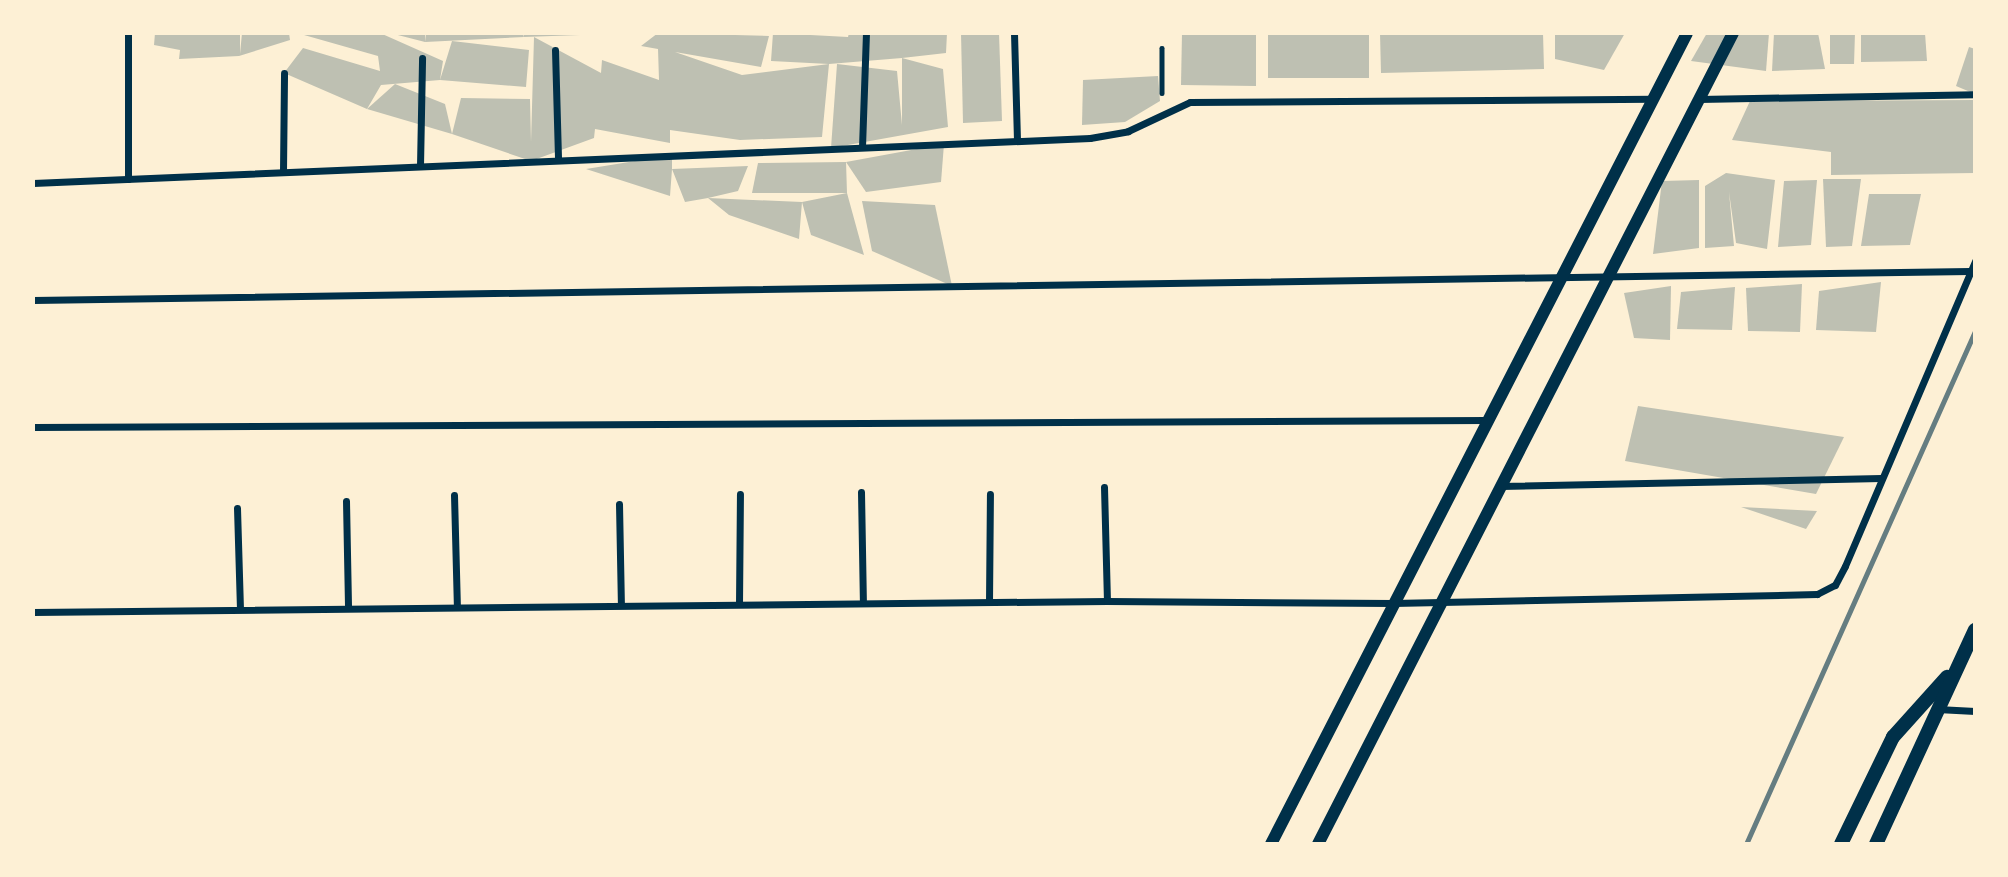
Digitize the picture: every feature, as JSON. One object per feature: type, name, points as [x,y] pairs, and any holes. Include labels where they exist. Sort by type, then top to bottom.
[{"type":"main road","points":[[1876,844],[1952,670],[1975,630]]},
{"type":"main road","points":[[1842,844],[1894,737],[1952,670]]},
{"type":"street","points":[[128,33],[128,179]]},
{"type":"street","points":[[862,147],[866,33]]},
{"type":"street","points":[[1014,33],[1017,141]]},
{"type":"street","points":[[1271,844],[1559,276],[1688,33]]},
{"type":"street","points":[[1318,844],[1697,99],[1734,33]]},
{"type":"street","points":[[555,50],[558,160]]},
{"type":"street","points":[[420,166],[422,58]]},
{"type":"street","points":[[283,172],[284,73]]},
{"type":"street","points":[[1697,99],[1975,94]]},
{"type":"street","points":[[33,183],[1017,141],[1128,131],[1183,104],[1206,102],[1653,99]]},
{"type":"street","points":[[33,612],[1107,601],[1393,603],[1817,594],[1835,585],[1975,261]]},
{"type":"street","points":[[33,300],[1970,271]]},
{"type":"street","points":[[33,427],[1486,420]]},
{"type":"street","points":[[1499,486],[1881,478]]},
{"type":"street","points":[[1104,487],[1107,601]]},
{"type":"street","points":[[861,492],[863,603]]},
{"type":"street","points":[[738,604],[740,494]]},
{"type":"street","points":[[989,602],[990,494]]},
{"type":"street","points":[[454,495],[457,607]]},
{"type":"street","points":[[346,501],[348,608]]},
{"type":"street","points":[[619,504],[621,605]]},
{"type":"street","points":[[237,508],[240,608]]},
{"type":"street","points":[[1937,709],[1975,711]]},
{"type":"path","points":[[1162,48],[1162,115]]},
{"type":"building","points":[[155,33],[240,33],[240,54],[242,33],[289,33],[290,40],[239,56],[179,59],[180,50],[154,45]]},
{"type":"building","points":[[297,33],[380,33],[443,61],[440,80],[381,85],[367,109],[284,73],[303,48],[380,71],[378,56]]},
{"type":"building","points":[[390,33],[425,33],[425,42]]},
{"type":"building","points":[[426,33],[522,33],[524,37],[425,42]]},
{"type":"building","points":[[523,33],[580,33],[580,35],[524,37]]},
{"type":"building","points":[[658,33],[769,36],[761,67],[675,52],[742,75],[829,64],[822,137],[740,140],[670,130],[670,143],[595,129],[594,138],[531,161],[452,134],[461,98],[530,99],[531,142],[534,37],[601,73],[602,60],[659,80],[658,49],[641,46]]},
{"type":"building","points":[[773,33],[848,37],[849,33],[947,33],[946,53],[829,64],[771,61]]},
{"type":"building","points":[[961,33],[999,33],[1002,121],[963,123]]},
{"type":"building","points":[[1182,33],[1256,33],[1256,86],[1181,85]]},
{"type":"building","points":[[1268,33],[1369,33],[1369,78],[1268,78]]},
{"type":"building","points":[[1380,33],[1543,33],[1544,69],[1381,73]]},
{"type":"building","points":[[1555,33],[1625,33],[1604,70],[1555,59]]},
{"type":"building","points":[[1707,33],[1769,33],[1766,71],[1691,61]]},
{"type":"building","points":[[1774,33],[1818,33],[1825,69],[1772,71]]},
{"type":"building","points":[[1830,33],[1855,33],[1854,64],[1830,64]]},
{"type":"building","points":[[1861,33],[1925,33],[1927,61],[1861,62]]},
{"type":"building","points":[[452,41],[529,50],[526,87],[440,80]]},
{"type":"building","points":[[1969,47],[1975,49],[1975,94],[1956,86]]},
{"type":"building","points":[[902,58],[943,69],[948,127],[831,148],[837,64],[897,71],[902,125]]},
{"type":"building","points":[[1158,76],[1160,101],[1125,122],[1082,125],[1083,80]]},
{"type":"building","points":[[395,84],[445,104],[452,134],[367,109]]},
{"type":"building","points":[[1975,100],[1975,173],[1831,175],[1831,152],[1732,140],[1750,101]]},
{"type":"building","points":[[944,144],[941,182],[866,192],[846,162]]},
{"type":"building","points":[[672,155],[670,196],[586,169]]},
{"type":"building","points":[[846,162],[847,193],[752,193],[758,163]]},
{"type":"building","points":[[748,166],[738,191],[685,202],[672,169]]},
{"type":"building","points":[[1726,173],[1775,180],[1767,249],[1736,243],[1729,192],[1734,246],[1705,248],[1705,186]]},
{"type":"building","points":[[1823,179],[1861,179],[1852,246],[1826,247]]},
{"type":"building","points":[[1699,180],[1699,248],[1653,254],[1662,181]]},
{"type":"building","points":[[1817,180],[1811,245],[1778,247],[1784,181]]},
{"type":"building","points":[[847,193],[864,255],[811,235],[802,202]]},
{"type":"building","points":[[1869,194],[1921,194],[1910,245],[1861,246]]},
{"type":"building","points":[[708,198],[802,202],[799,239],[729,215]]},
{"type":"building","points":[[862,201],[935,205],[952,286],[872,251]]},
{"type":"building","points":[[1881,282],[1876,332],[1816,330],[1819,291]]},
{"type":"building","points":[[1802,284],[1800,332],[1748,331],[1746,288]]},
{"type":"building","points":[[1671,286],[1670,340],[1634,338],[1624,293]]},
{"type":"building","points":[[1735,287],[1732,330],[1677,329],[1681,292]]},
{"type":"building","points":[[1638,406],[1844,437],[1816,494],[1625,461]]},
{"type":"building","points":[[1741,507],[1817,511],[1806,529]]},
{"type":"railway","points":[[1746,844],[1975,331]]}]
